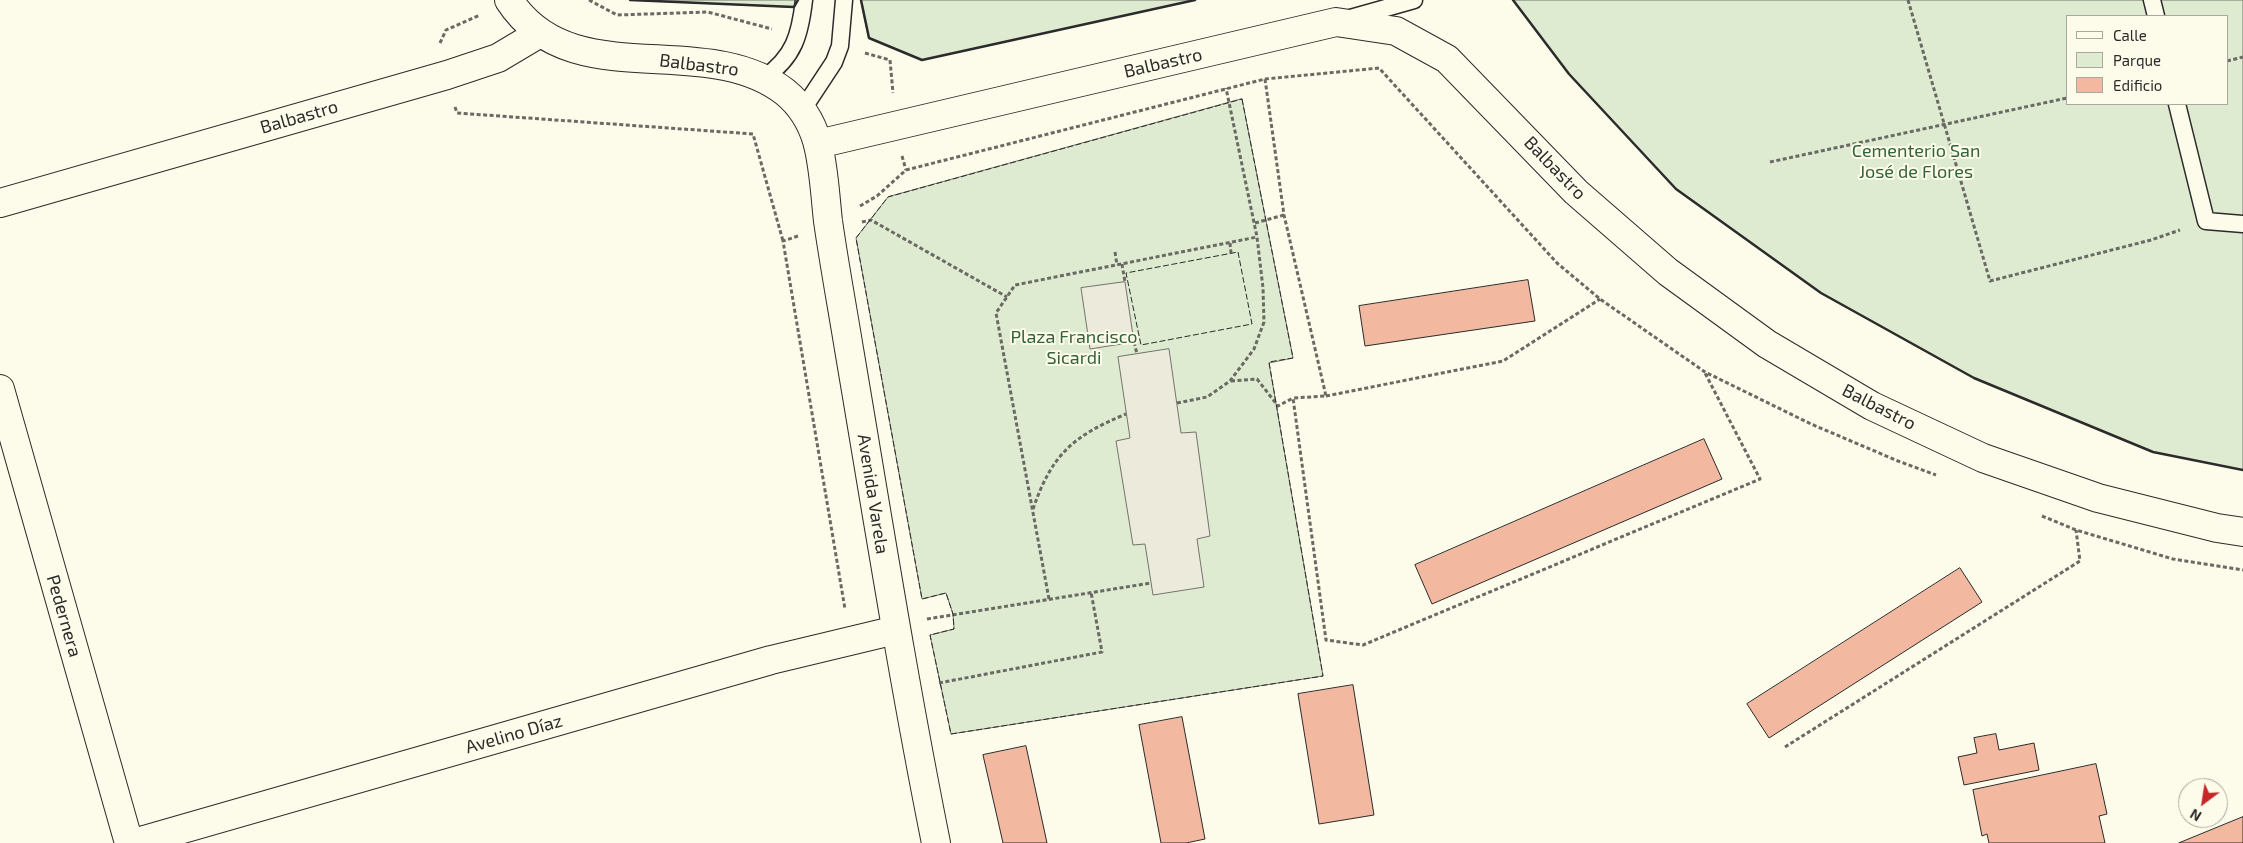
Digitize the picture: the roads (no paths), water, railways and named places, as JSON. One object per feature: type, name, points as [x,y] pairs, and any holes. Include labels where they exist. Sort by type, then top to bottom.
[{"type":"street","points":[[509,0],[522,19],[540,33]]},
{"type":"street","name":"Balbastro","points":[[0,203],[446,75],[498,58],[540,33],[567,48],[596,54],[720,65],[743,70],[764,78],[786,93],[803,109],[812,126],[818,144],[1336,22],[1396,31],[1447,59],[1576,192],[1668,272],[1767,344],[1872,406],[1983,458],[2098,498],[2217,528],[2243,532]]},
{"type":"street","name":"Avenida Varela","points":[[818,144],[829,225],[905,692],[936,843]]},
{"type":"street","name":"Pedernera","points":[[0,389],[129,843]]},
{"type":"street","name":"Avelino Díaz","points":[[134,843],[771,660],[896,630]]},
{"type":"lane","points":[[764,78],[778,68],[790,53],[798,36],[804,0]]},
{"type":"lane","points":[[803,109],[827,74],[840,46],[844,0]]},
{"type":"lane","points":[[1336,22],[1414,0]]},
{"type":"lane","points":[[2152,0],[2156,15]]},
{"type":"lane","points":[[2177,105],[2206,221],[2243,224]]},
{"type":"park label","name":"Cementerio San José de Flores","points":[[1916,161]]},
{"type":"park label","name":"Plaza Francisco Sicardi","points":[[1074,347]]}]
